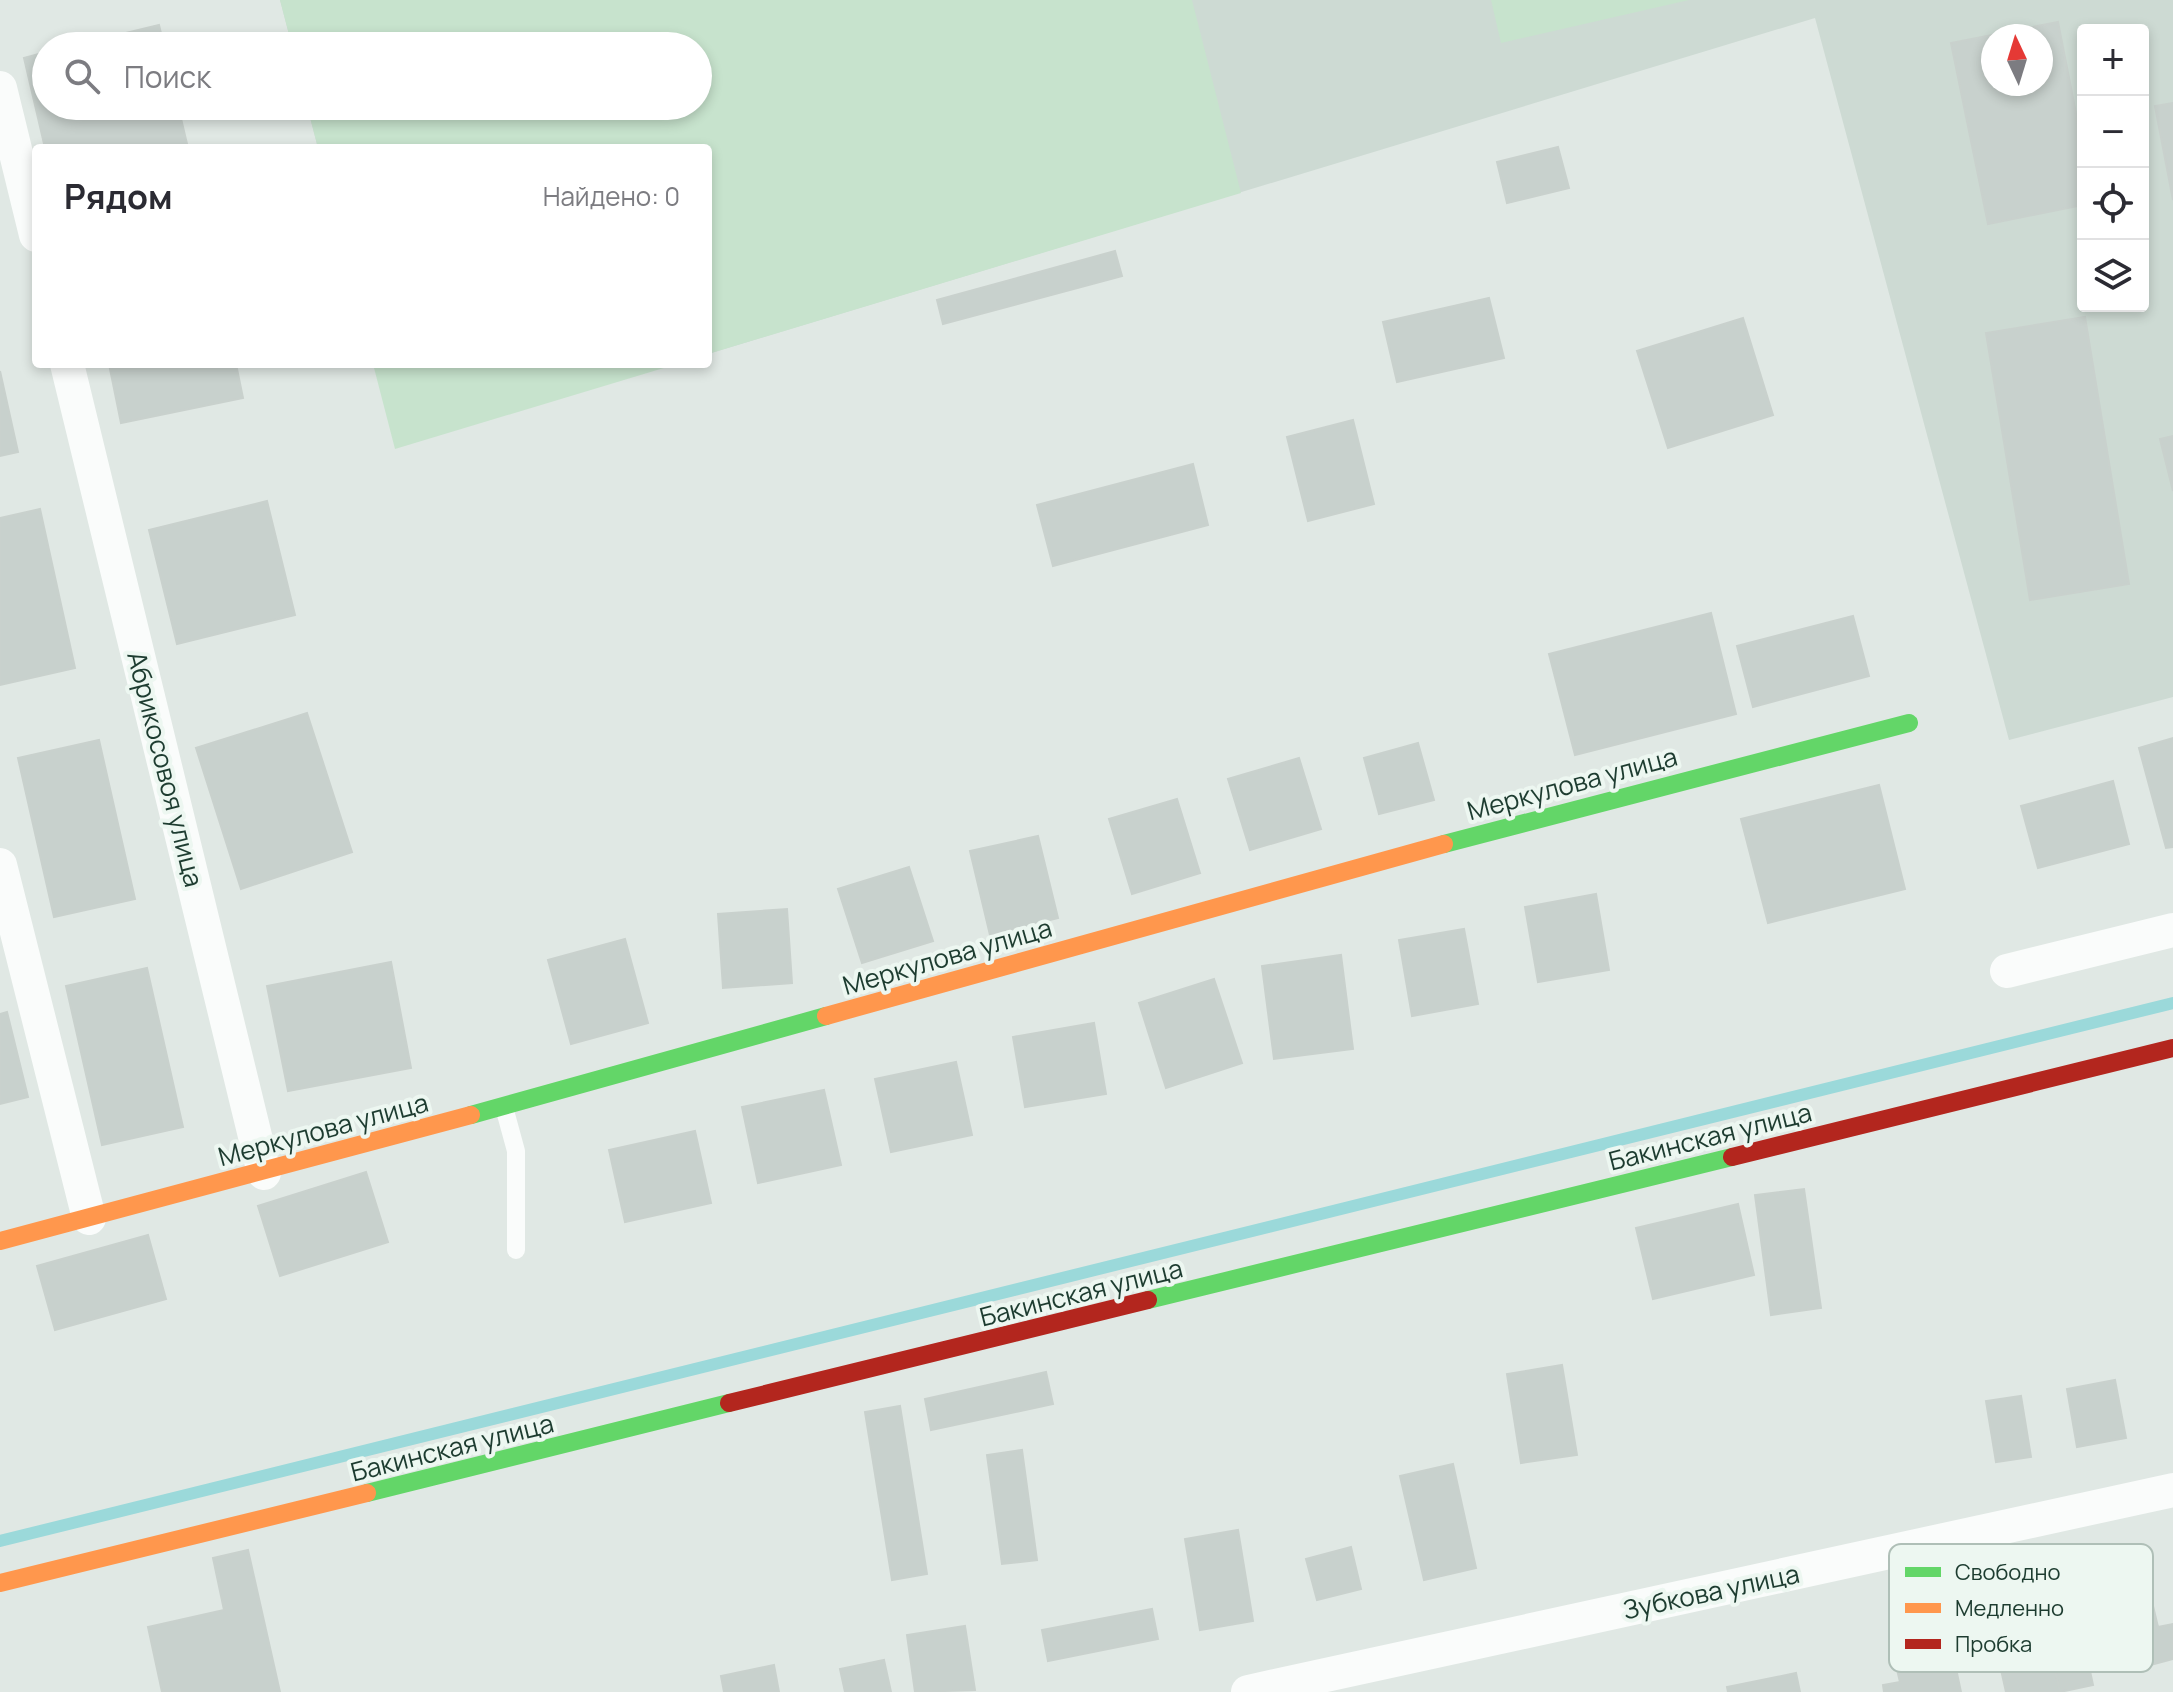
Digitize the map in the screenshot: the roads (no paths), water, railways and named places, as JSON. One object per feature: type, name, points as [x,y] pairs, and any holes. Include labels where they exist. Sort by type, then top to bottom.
[{"type":"street","points":[[0,88],[32,219]]},
{"type":"street","name":"Абрикосовоя улица","points":[[68,368],[264,1173]]},
{"type":"street","name":"Меркулова улица","points":[[0,1241],[264,1173],[1495,830],[1909,723]]},
{"type":"street","points":[[0,865],[89,1218]]},
{"type":"street","points":[[2007,971],[2173,930]]},
{"type":"street","name":"Бакинская улица","points":[[0,1583],[2173,1048]]},
{"type":"street","name":"Зубкова улица","points":[[1926,1544],[2173,1490]]},
{"type":"street","name":"Зубкова улица","points":[[1248,1692],[1889,1552]]},
{"type":"lane","points":[[504,1106],[516,1151],[516,1250]]},
{"type":"waterway","points":[[0,1541],[2173,1003]]}]
